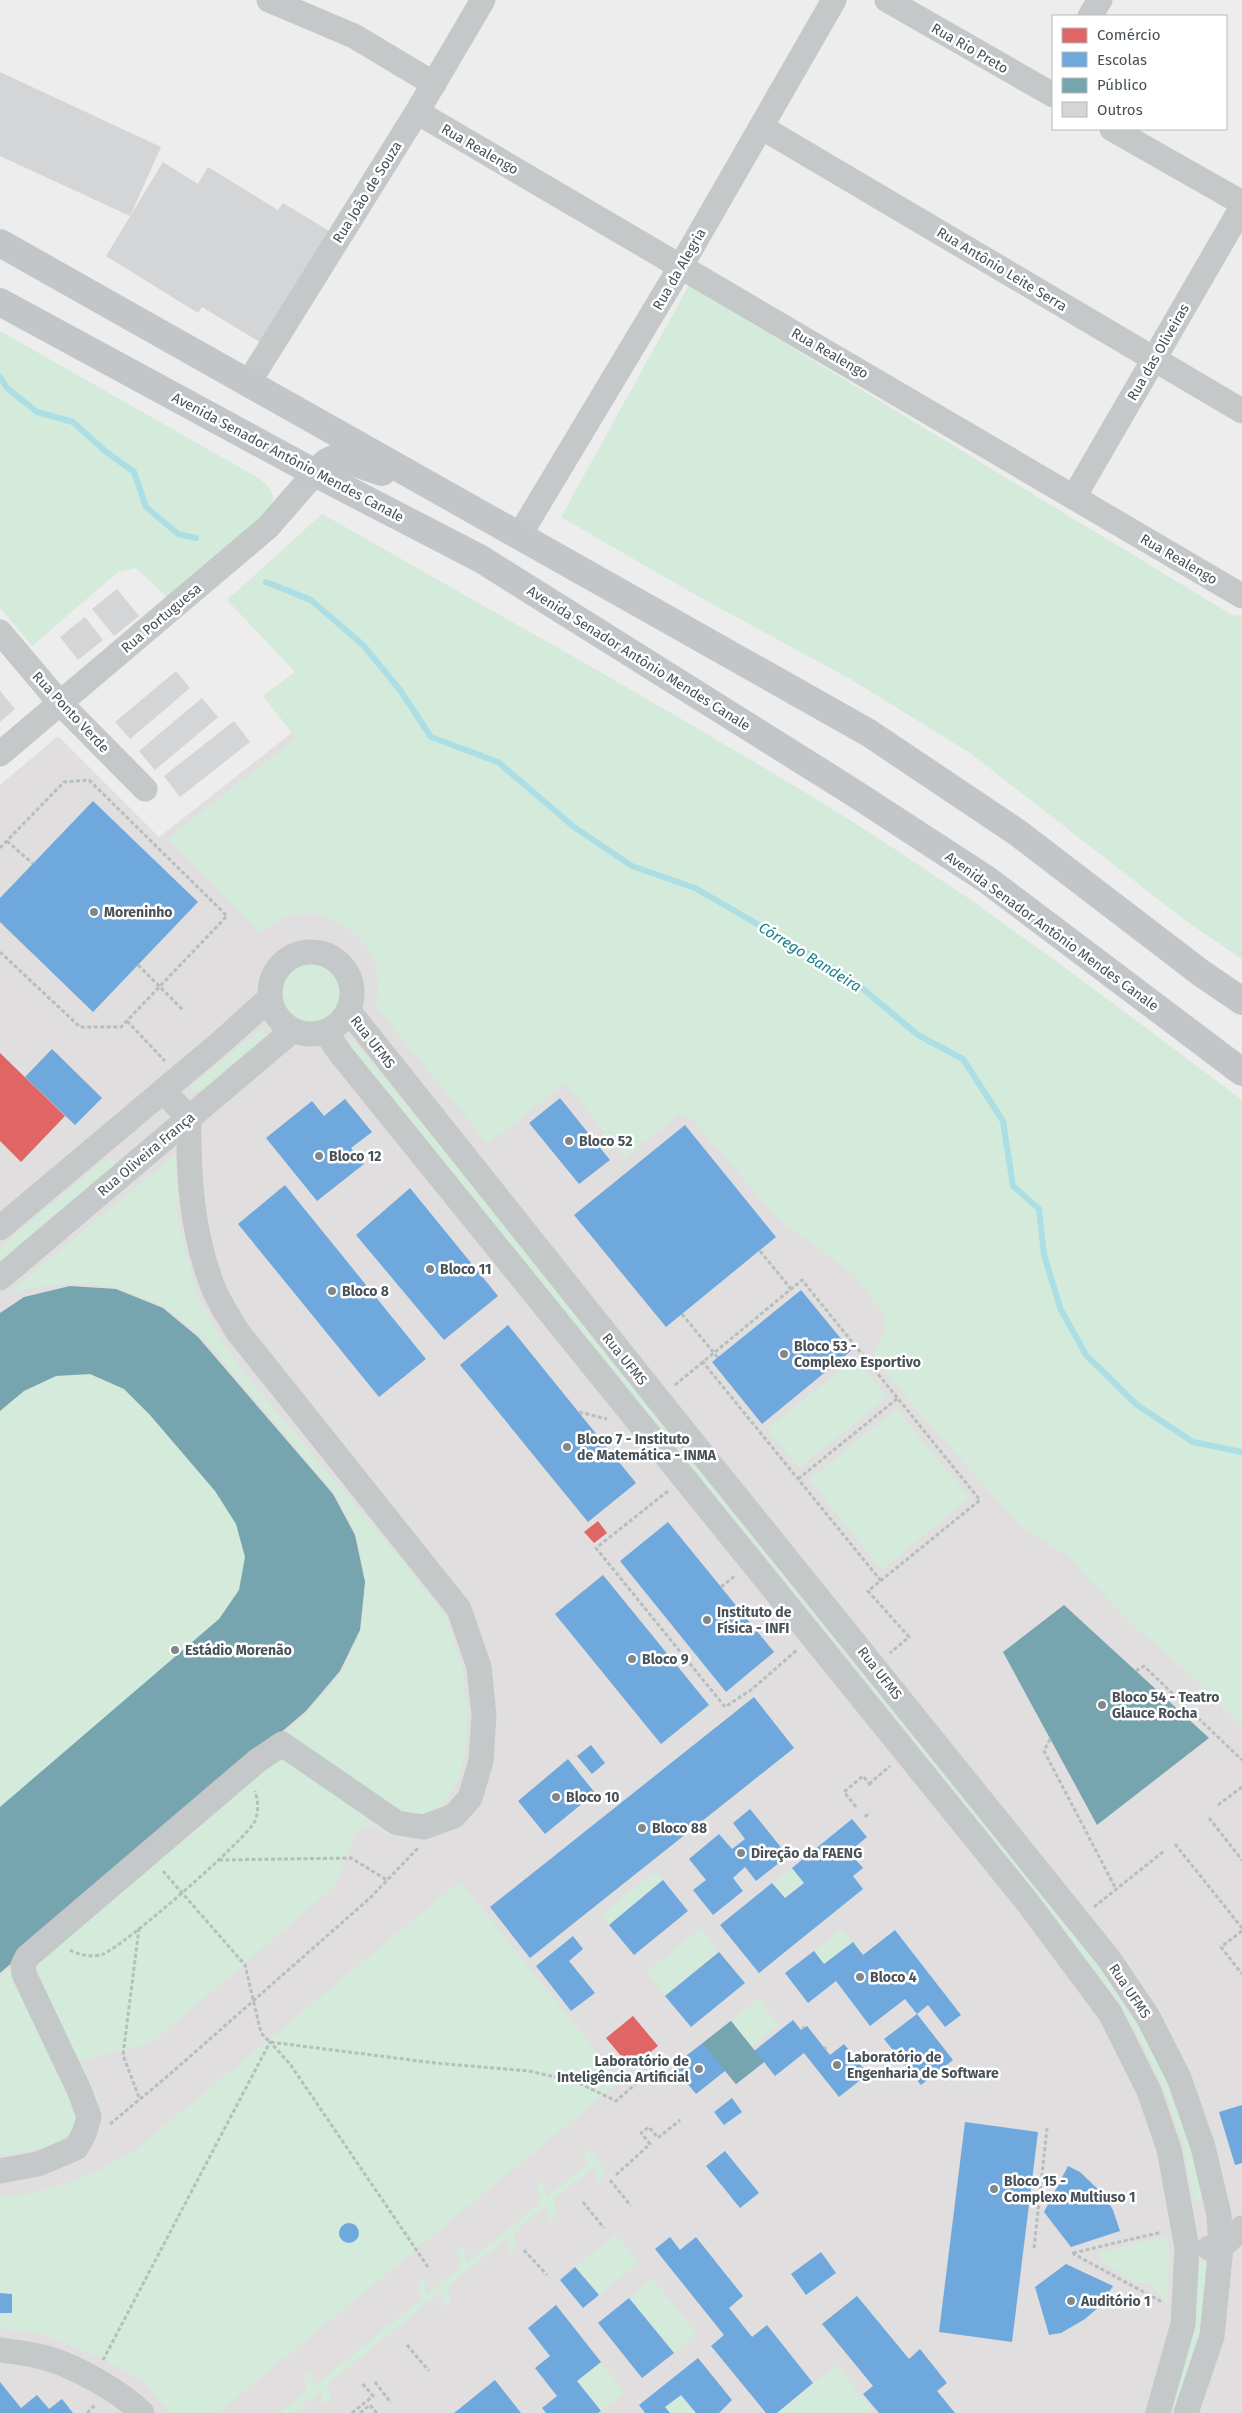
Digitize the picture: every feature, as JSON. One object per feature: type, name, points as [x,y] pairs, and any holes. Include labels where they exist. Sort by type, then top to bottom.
[{"type":"main road","points":[[0,243],[870,733],[1018,834],[1201,973],[1242,1001]]},
{"type":"main road","name":"Avenida Senador Antônio Mendes Canale","points":[[0,302],[315,473],[481,559],[854,793],[986,879],[1242,1072]]},
{"type":"main road","points":[[315,473],[327,462],[338,457],[387,474],[420,480]]},
{"type":"main road","points":[[481,559],[501,560],[508,555],[519,536]]},
{"type":"street","points":[[269,0],[354,36],[434,84]]},
{"type":"street","name":"Rua João de Souza","points":[[249,382],[417,112],[483,0]]},
{"type":"street","name":"Rua da Alegria","points":[[519,536],[681,266],[834,0]]},
{"type":"street","name":"Rua Rio Preto","points":[[887,0],[1051,89]]},
{"type":"street","points":[[1091,15],[1100,0]]},
{"type":"street","name":"Rua Realengo","points":[[417,112],[1242,596]]},
{"type":"street","name":"Rua Antônio Leite Serra","points":[[761,127],[1242,411]]},
{"type":"street","points":[[1114,130],[1242,203]]},
{"type":"street","name":"Rua das Oliveiras","points":[[1074,497],[1242,207]]},
{"type":"street","name":"Rua Portuguesa","points":[[0,754],[268,527],[315,473]]},
{"type":"street","name":"Rua Ponto Verde","points":[[0,632],[60,704],[144,789]]},
{"type":"street","points":[[306,952],[320,952],[332,957],[342,966],[349,977],[352,990],[348,1010],[337,1025],[326,1032],[313,1035],[293,1030],[280,1020],[273,1010],[270,986],[274,973],[282,962],[294,955],[306,952]]},
{"type":"street","points":[[0,1228],[195,1065],[270,998]]},
{"type":"street","name":"Rua UFMS","points":[[348,1010],[1109,1960],[1148,2017],[1185,2096],[1203,2147],[1219,2215],[1221,2247],[1212,2336],[1186,2413]]},
{"type":"street","name":"Rua Oliveira França","points":[[0,1278],[293,1030]]},
{"type":"street","points":[[326,1032],[340,1053],[1052,1934],[1110,2013],[1150,2091],[1169,2149],[1173,2223],[1187,2248],[1183,2324],[1158,2413]]},
{"type":"street","points":[[0,2171],[38,2164],[76,2148],[84,2134],[89,2117],[80,2092],[24,1974],[23,1965],[27,1957],[66,1923],[276,1747],[282,1744],[287,1745],[397,1823],[424,1827],[454,1816],[470,1798],[481,1761],[484,1716],[479,1667],[459,1609],[237,1331],[214,1288],[193,1216],[188,1162],[189,1118],[163,1091]]},
{"type":"street","points":[[1173,2223],[1219,2215],[1242,2226],[1221,2247],[1187,2248]]},
{"type":"street","points":[[0,2350],[43,2357],[97,2380],[133,2404],[142,2413]]},
{"type":"path","points":[[0,848],[64,782],[89,780],[227,916],[121,1027],[80,1027],[0,952]]},
{"type":"path","points":[[7,841],[33,864]]},
{"type":"path","points":[[138,965],[182,1010]]},
{"type":"path","points":[[127,1021],[164,1060],[171,1055],[182,1057],[195,1065]]},
{"type":"path","points":[[760,1251],[791,1289]]},
{"type":"path","points":[[674,1386],[802,1280],[980,1500],[868,1591],[909,1637],[874,1666]]},
{"type":"path","points":[[682,1314],[718,1358]]},
{"type":"path","points":[[702,1361],[881,1580]]},
{"type":"path","points":[[798,1479],[898,1398]]},
{"type":"path","points":[[578,1412],[611,1420]]},
{"type":"path","points":[[683,1478],[596,1548],[602,1556],[725,1707],[752,1690],[812,1637]]},
{"type":"path","points":[[1136,1672],[1144,1666],[1242,1760]]},
{"type":"path","points":[[1050,1739],[1044,1751],[1116,1889]]},
{"type":"path","points":[[856,1807],[844,1792],[863,1776],[870,1785],[891,1766]]},
{"type":"path","points":[[69,1949],[78,1955],[102,1955],[122,1943],[219,1860],[247,1833],[255,1820],[259,1802],[253,1786]]},
{"type":"path","points":[[1218,1805],[1242,1787]]},
{"type":"path","points":[[865,1817],[870,1812]]},
{"type":"path","points":[[1209,1818],[1242,1860]]},
{"type":"path","points":[[76,2148],[140,2100],[253,2001],[370,1898],[423,1843]]},
{"type":"path","points":[[1175,1844],[1242,1930],[1221,1947],[1242,1974]]},
{"type":"path","points":[[1106,1898],[1164,1851]]},
{"type":"path","points":[[219,1860],[351,1858],[387,1880]]},
{"type":"path","points":[[156,1864],[245,1965],[260,2033],[290,2064],[428,2267]]},
{"type":"path","points":[[139,1928],[123,2055],[140,2100]]},
{"type":"path","points":[[270,2042],[435,2063],[529,2071],[577,2082],[616,2100],[645,2076]]},
{"type":"path","points":[[101,2362],[270,2042]]},
{"type":"path","points":[[616,2175],[650,2144],[641,2133],[649,2126],[658,2138],[680,2120]]},
{"type":"path","points":[[1034,2248],[1047,2128]]},
{"type":"path","points":[[610,2180],[631,2206]]},
{"type":"path","points":[[583,2202],[604,2228]]},
{"type":"path","points":[[1164,2304],[1072,2253],[1173,2223]]},
{"type":"path","points":[[524,2250],[547,2275]]},
{"type":"path","points":[[407,2345],[429,2371]]},
{"type":"path","points":[[352,2413],[373,2396],[362,2382]]},
{"type":"path","points":[[375,2382],[391,2403]]},
{"type":"path","points":[[360,2413],[370,2405],[377,2413]]},
{"type":"shaded area","points":[[322,514],[614,681],[840,814],[971,900],[1242,1100],[1242,2413],[0,2413],[0,785],[58,736],[159,837],[326,706]]},
{"type":"green space","points":[[689,285],[1232,615],[1242,616],[1242,959],[1186,921],[970,753],[852,680],[701,598],[561,517]]},
{"type":"green space","points":[[0,331],[257,477],[272,492],[272,505],[267,514],[242,538],[169,599],[136,568],[118,572],[32,646],[0,608]]},
{"type":"green space","points":[[322,514],[647,699],[776,775],[892,847],[943,881],[1094,989],[1242,1100],[1242,1726],[1173,1659],[1134,1626],[1065,1554],[1020,1526],[916,1409],[874,1354],[885,1331],[882,1312],[854,1275],[776,1217],[693,1120],[681,1113],[625,1158],[565,1083],[488,1144],[376,1007],[376,969],[367,947],[359,938],[340,923],[328,918],[305,914],[284,918],[259,933],[168,838],[296,738],[263,696],[295,672],[227,600]]},
{"type":"green space","points":[[310,962],[322,964],[332,971],[339,981],[341,993],[339,1005],[332,1015],[322,1022],[310,1024],[298,1022],[288,1015],[281,1005],[279,993],[281,981],[288,971],[298,964]]},
{"type":"green space","points":[[261,1029],[265,1031],[264,1039],[198,1092],[191,1092],[193,1084]]},
{"type":"green space","points":[[349,1038],[357,1044],[738,1509],[1113,1980],[1146,2031],[1192,2143],[1203,2196],[1200,2202],[1195,2200],[1193,2196],[1184,2145],[1164,2090],[1138,2036],[1106,1985],[1014,1866],[821,1625],[350,1050],[346,1040]]},
{"type":"green space","points":[[176,1154],[178,1222],[197,1294],[223,1343],[245,1374],[411,1571],[447,1619],[463,1670],[468,1718],[465,1755],[457,1783],[443,1806],[433,1814],[411,1817],[273,1742],[307,1713],[342,1672],[361,1630],[366,1581],[356,1535],[334,1493],[200,1335],[163,1306],[116,1287],[70,1283],[9,1292]]},
{"type":"green space","points":[[106,1158],[120,1162],[0,1263],[0,1247]]},
{"type":"green space","name":"Estádio Morenão","points":[[163,1308],[198,1337],[333,1494],[360,1630],[340,1671],[306,1711],[0,1973],[0,1313]]},
{"type":"green space","points":[[855,1358],[887,1397],[799,1468],[767,1429]]},
{"type":"green space","points":[[896,1409],[970,1498],[882,1570],[809,1480]]},
{"type":"green space","points":[[291,1758],[406,1839],[387,1835],[376,1825],[358,1829],[335,1886],[153,2042],[81,2061],[99,2100],[97,2110],[32,1978],[33,1960],[269,1759]]},
{"type":"green space","points":[[792,1868],[804,1883],[785,1898],[772,1883]]},
{"type":"green space","points":[[655,1871],[663,1880],[609,1925],[601,1915]]},
{"type":"green space","points":[[460,1881],[620,2081],[218,2413],[170,2413],[143,2382],[101,2358],[39,2333],[0,2329],[0,2197],[36,2192],[70,2182],[134,2151]]},
{"type":"green space","points":[[701,1928],[719,1952],[665,1996],[646,1972]]},
{"type":"green space","points":[[842,1928],[853,1942],[824,1964],[814,1951]]},
{"type":"green space","points":[[15,1965],[80,2117],[67,2136],[47,2147],[0,2155],[0,1977]]},
{"type":"green space","points":[[758,1999],[779,2025],[751,2047],[731,2021]]},
{"type":"green space","points":[[584,2147],[593,2154],[607,2172],[597,2184],[594,2167],[554,2199],[557,2216],[550,2222],[547,2205],[514,2232],[517,2249],[510,2254],[507,2238],[448,2286],[450,2303],[444,2308],[441,2292],[328,2384],[331,2400],[324,2405],[321,2390],[293,2413],[280,2413],[307,2391],[304,2376],[311,2371],[314,2386],[420,2300],[417,2284],[424,2278],[427,2294],[460,2267],[457,2251],[464,2245],[467,2262],[540,2203],[537,2185],[543,2180],[547,2197],[586,2165]]},
{"type":"green space","points":[[616,2234],[639,2263],[599,2295],[575,2267]]},
{"type":"green space","points":[[1168,2237],[1170,2259],[1167,2302],[1147,2283],[1138,2283],[1100,2261],[1100,2253]]},
{"type":"green space","points":[[1200,2261],[1205,2261],[1207,2265],[1201,2338],[1178,2413],[1164,2413]]},
{"type":"green space","points":[[652,2278],[697,2333],[674,2353],[629,2298]]},
{"type":"green space","points":[[601,2362],[624,2392],[601,2411],[577,2381]]},
{"type":"green space","points":[[836,2365],[872,2409],[866,2413],[777,2413]]},
{"type":"green space","points":[[681,2395],[696,2413],[670,2413],[665,2407]]},
{"type":"building: Comércio","points":[[0,1053],[65,1116],[21,1162],[0,1141]]},
{"type":"building: Comércio","points":[[598,1521],[607,1533],[594,1543],[584,1532]]},
{"type":"building: Comércio","points":[[633,2016],[658,2046],[631,2068],[606,2038]]},
{"type":"building: Escolas","name":"Moreninho","points":[[93,801],[198,902],[93,1012],[0,922],[0,898]]},
{"type":"building: Escolas","points":[[52,1049],[102,1098],[75,1125],[25,1077]]},
{"type":"building: Escolas","name":"Bloco 52","points":[[560,1098],[610,1160],[579,1184],[529,1123]]},
{"type":"building: Escolas","name":"Bloco 12","points":[[345,1099],[372,1132],[351,1148],[364,1164],[317,1201],[266,1138],[312,1101],[324,1116]]},
{"type":"building: Escolas","points":[[685,1125],[776,1237],[666,1327],[574,1215]]},
{"type":"building: Escolas","name":"Bloco 8","points":[[285,1185],[426,1359],[379,1397],[238,1224]]},
{"type":"building: Escolas","name":"Bloco 11","points":[[410,1188],[498,1296],[444,1340],[356,1235]]},
{"type":"building: Escolas","name":"Bloco 53 - Complexo Esportivo","points":[[801,1290],[851,1351],[762,1424],[712,1362]]},
{"type":"building: Escolas","name":"Bloco 7 - Instituto de Matemática - INMA","points":[[508,1325],[636,1483],[588,1522],[460,1365]]},
{"type":"building: Escolas","name":"Instituto de Física - INFI","points":[[668,1522],[774,1652],[726,1692],[620,1561]]},
{"type":"building: Escolas","name":"Bloco 9","points":[[603,1575],[709,1705],[661,1744],[555,1614]]},
{"type":"building: Escolas","name":"Bloco 88","points":[[754,1697],[794,1748],[530,1958],[490,1907]]},
{"type":"building: Escolas","points":[[591,1745],[605,1763],[592,1774],[577,1756]]},
{"type":"building: Escolas","name":"Bloco 10","points":[[568,1759],[595,1793],[545,1834],[518,1801]]},
{"type":"building: Escolas","name":"Direção da FAENG","points":[[750,1809],[788,1856],[756,1881],[745,1867],[733,1878],[743,1891],[713,1915],[693,1890],[706,1880],[689,1859],[719,1834],[732,1849],[745,1839],[733,1823]]},
{"type":"building: Escolas","points":[[852,1819],[867,1837],[849,1852],[863,1868],[853,1876],[863,1889],[759,1973],[720,1925],[772,1883],[785,1898],[804,1883],[792,1868]]},
{"type":"building: Escolas","points":[[663,1880],[688,1911],[634,1955],[609,1925]]},
{"type":"building: Escolas","name":"Bloco 4","points":[[895,1930],[961,2015],[945,2027],[928,2005],[917,2014],[905,1999],[870,2026],[836,1981],[808,2003],[785,1973],[814,1951],[824,1964],[853,1942],[863,1955]]},
{"type":"building: Escolas","points":[[573,1936],[583,1949],[569,1961],[595,1993],[571,2011],[536,1966]]},
{"type":"building: Escolas","points":[[719,1952],[745,1983],[691,2027],[665,1996]]},
{"type":"building: Escolas","points":[[917,2014],[953,2060],[921,2085],[884,2039]]},
{"type":"building: Escolas","points":[[793,2020],[801,2030],[807,2026],[830,2055],[844,2044],[868,2074],[839,2097],[804,2053],[775,2076],[764,2062],[736,2084],[725,2071],[696,2094],[673,2066],[731,2021],[754,2051]]},
{"type":"building: Escolas","points":[[732,2098],[742,2112],[724,2125],[714,2112]]},
{"type":"building: Escolas","points":[[1242,2105],[1242,2163],[1235,2165],[1219,2112]]},
{"type":"building: Escolas","name":"Bloco 15 - Complexo Multiuso 1","points":[[965,2122],[1038,2132],[1012,2342],[939,2332]]},
{"type":"building: Escolas","points":[[725,2151],[759,2193],[740,2208],[706,2166]]},
{"type":"building: Escolas","points":[[1068,2166],[1080,2172],[1103,2194],[1113,2210],[1120,2231],[1071,2247],[1044,2212]]},
{"type":"building: Escolas","points":[[349,2223],[356,2226],[359,2233],[356,2240],[349,2243],[342,2240],[339,2233],[342,2226]]},
{"type":"building: Escolas","points":[[670,2237],[680,2250],[696,2237],[743,2296],[729,2308],[752,2337],[767,2325],[813,2383],[777,2413],[766,2413],[711,2346],[724,2335],[655,2249]]},
{"type":"building: Escolas","points":[[821,2252],[836,2273],[806,2295],[791,2274]]},
{"type":"building: Escolas","name":"Auditório 1","points":[[1066,2264],[1113,2286],[1100,2306],[1085,2319],[1061,2333],[1049,2335],[1035,2287]]},
{"type":"building: Escolas","points":[[575,2267],[599,2295],[583,2308],[560,2280]]},
{"type":"building: Escolas","points":[[0,2293],[12,2294],[12,2313],[0,2313]]},
{"type":"building: Escolas","points":[[857,2296],[909,2359],[920,2349],[947,2383],[937,2391],[955,2413],[879,2413],[863,2394],[873,2386],[822,2324]]},
{"type":"building: Escolas","points":[[629,2298],[674,2353],[642,2378],[598,2323]]},
{"type":"building: Escolas","points":[[556,2305],[601,2362],[577,2381],[601,2411],[598,2413],[546,2413],[542,2408],[557,2396],[535,2368],[550,2356],[528,2328]]},
{"type":"building: Escolas","points":[[698,2358],[732,2400],[719,2413],[696,2413],[681,2395],[665,2407],[670,2413],[645,2413],[639,2405]]},
{"type":"building: Escolas","points":[[495,2380],[521,2413],[454,2413]]},
{"type":"building: Escolas","points":[[0,2382],[21,2408],[37,2395],[49,2409],[62,2399],[73,2413],[0,2413]]},
{"type":"building: Público","points":[[70,1286],[116,1289],[163,1308],[198,1337],[333,1494],[355,1535],[365,1582],[360,1630],[340,1671],[306,1711],[0,1973],[0,1807],[219,1619],[239,1590],[245,1557],[236,1524],[215,1491],[150,1415],[124,1389],[90,1374],[56,1376],[24,1391],[0,1411],[0,1313],[24,1297]]},
{"type":"building: Público","name":"Bloco 54 - Teatro Glauce Rocha","points":[[1064,1605],[1209,1738],[1097,1825],[1003,1652]]},
{"type":"building: Público","points":[[731,2021],[764,2062],[736,2084],[703,2043]]},
{"type":"building: Outros","points":[[0,72],[161,147],[130,216],[0,156]]},
{"type":"building: Outros","points":[[163,162],[198,184],[208,167],[278,210],[283,203],[331,232],[263,344],[202,307],[198,313],[106,256]]},
{"type":"building: Outros","points":[[117,589],[139,616],[114,636],[92,609]]},
{"type":"building: Outros","points":[[85,617],[103,640],[78,660],[60,637]]},
{"type":"building: Outros","points":[[176,671],[190,688],[130,739],[115,722]]},
{"type":"building: Outros","points":[[0,691],[15,709],[0,722]]},
{"type":"building: Outros","points":[[202,698],[218,717],[155,770],[139,751]]},
{"type":"building: Outros","points":[[234,721],[250,742],[180,797],[164,776]]},
{"type":"waterway","name":"Córrego Bandeira","points":[[0,377],[7,388],[37,412],[73,422],[105,451],[134,472],[146,507],[178,534],[196,538]]},
{"type":"waterway","name":"Córrego Bandeira","points":[[266,582],[311,600],[363,645],[400,690],[431,737],[498,762],[574,827],[632,866],[695,888],[850,978],[918,1035],[963,1059],[1003,1121],[1013,1186],[1039,1209],[1044,1255],[1061,1310],[1086,1355],[1137,1405],[1193,1442],[1242,1452]]},
{"type":"place","name":"Moreninho","points":[[94,912]]},
{"type":"place","name":"Bloco 52","points":[[569,1141]]},
{"type":"place","name":"Bloco 12","points":[[319,1156]]},
{"type":"place","name":"Bloco 11","points":[[430,1269]]},
{"type":"place","name":"Bloco 8","points":[[332,1291]]},
{"type":"place","name":"Bloco 53 - Complexo Esportivo","points":[[784,1354]]},
{"type":"place","name":"Bloco 7 - Instituto de Matemática - INMA","points":[[567,1447]]},
{"type":"place","name":"Instituto de Física - INFI","points":[[707,1620]]},
{"type":"place","name":"Estádio Morenão","points":[[175,1650]]},
{"type":"place","name":"Bloco 9","points":[[632,1659]]},
{"type":"place","name":"Bloco 54 - Teatro Glauce Rocha","points":[[1102,1705]]},
{"type":"place","name":"Bloco 10","points":[[556,1797]]},
{"type":"place","name":"Bloco 88","points":[[642,1828]]},
{"type":"place","name":"Direção da FAENG","points":[[741,1853]]},
{"type":"place","name":"Bloco 4","points":[[860,1977]]},
{"type":"place","name":"Laboratório de Engenharia de Software","points":[[837,2065]]},
{"type":"place","name":"Laboratório de Inteligência Artificial","points":[[699,2069]]},
{"type":"place","name":"Bloco 15 - Complexo Multiuso 1","points":[[994,2189]]},
{"type":"place","name":"Auditório 1","points":[[1071,2301]]}]
